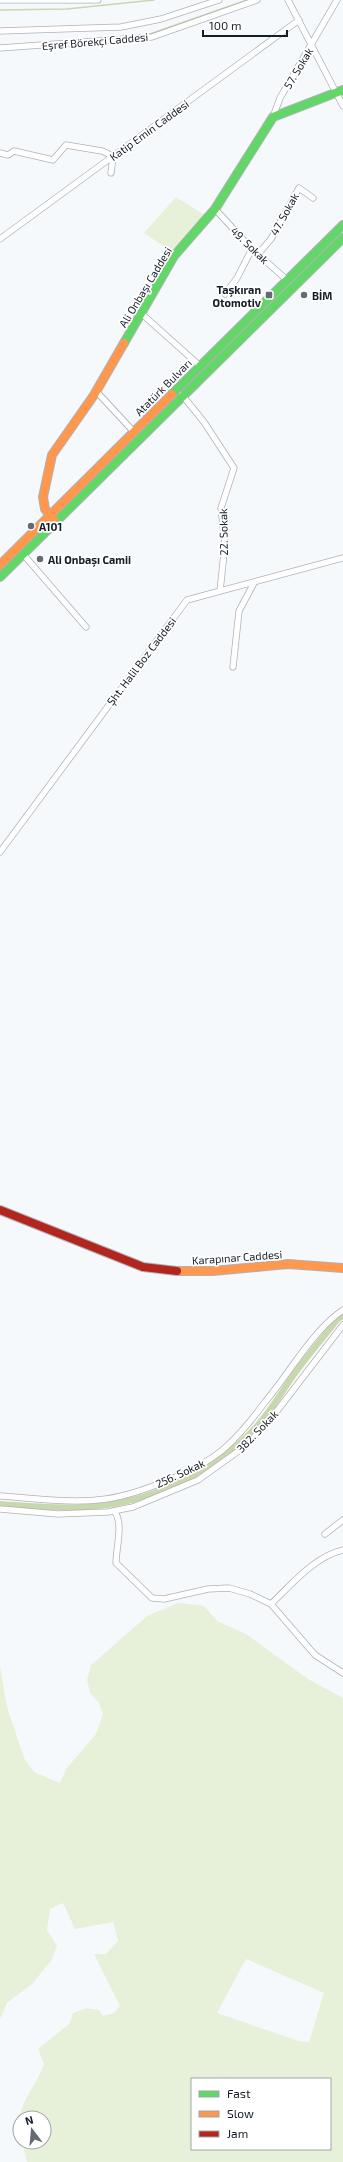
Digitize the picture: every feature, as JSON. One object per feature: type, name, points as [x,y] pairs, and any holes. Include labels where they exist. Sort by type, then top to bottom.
[{"type":"main road","points":[[273,117],[340,92]]},
{"type":"main road","name":"Ali Onbaşı Caddesi","points":[[52,519],[45,509],[43,497],[52,455],[96,391],[142,314],[174,256],[215,209],[273,117]]},
{"type":"main road","name":"Atatürk Bulvarı","points":[[0,577],[23,554],[52,519],[134,432],[343,225]]},
{"type":"main road","name":"Atatürk Bulvarı","points":[[0,565],[52,519],[343,238]]},
{"type":"main road","name":"Karapınar Caddesi","points":[[0,1210],[143,1267],[178,1271],[213,1271],[288,1264],[343,1268]]},
{"type":"street","points":[[0,0],[98,0]]},
{"type":"street","points":[[0,31],[121,27],[161,20],[219,0]]},
{"type":"street","name":"Eşref Börekçi Caddesi","points":[[0,48],[152,37],[257,0]]},
{"type":"street","points":[[288,0],[312,46],[340,92],[343,106]]},
{"type":"street","name":"57. Sokak","points":[[273,117],[280,98],[312,46],[337,0]]},
{"type":"street","name":"Katip Emin Caddesi","points":[[0,239],[299,20]]},
{"type":"street","points":[[0,153],[8,155],[14,152],[54,160],[66,145],[102,151],[113,156],[111,173]]},
{"type":"street","name":"47. Sokak","points":[[259,253],[271,239],[299,188],[313,198]]},
{"type":"street","name":"49. Sokak","points":[[215,209],[252,249],[259,253],[287,280]]},
{"type":"street","points":[[225,294],[237,278],[252,249]]},
{"type":"street","points":[[142,314],[200,366]]},
{"type":"street","points":[[96,391],[134,432]]},
{"type":"street","name":"22. Sokak","points":[[182,395],[204,422],[234,468],[221,508],[225,544],[220,591]]},
{"type":"street","points":[[23,554],[86,627]]},
{"type":"street","name":"Şht. Halil Boz Caddesi","points":[[0,852],[187,600],[343,558]]},
{"type":"street","points":[[233,667],[239,611],[254,583]]},
{"type":"street","name":"256. Sokak","points":[[0,1496],[71,1501],[106,1499],[146,1489],[204,1463],[227,1446],[266,1402],[298,1358],[334,1316],[343,1310]]},
{"type":"street","name":"382. Sokak","points":[[0,1509],[58,1514],[96,1514],[133,1507],[198,1480],[247,1445],[277,1411],[343,1325]]},
{"type":"street","points":[[114,1511],[118,1515],[120,1522],[116,1563],[152,1598],[164,1598],[208,1589],[229,1588],[250,1594],[271,1604],[315,1655],[343,1673]]},
{"type":"street","points":[[326,1534],[343,1520]]},
{"type":"street","points":[[271,1604],[316,1562],[334,1552],[343,1550]]},
{"type":"green space","points":[[176,197],[205,215],[171,251],[144,233]]},
{"type":"green space","points":[[178,1603],[204,1606],[217,1621],[246,1634],[308,1679],[343,1698],[343,2162],[27,2162],[24,2150],[52,2150],[52,2110],[22,2110],[44,2064],[38,2049],[69,2024],[73,2013],[86,2008],[99,2010],[103,2016],[114,2013],[120,2006],[94,1954],[106,1954],[118,1941],[113,1922],[75,1929],[63,1903],[50,1909],[47,1930],[57,1946],[51,1961],[32,1984],[7,2003],[0,2019],[0,1666],[7,1707],[24,1758],[34,1772],[60,1783],[66,1769],[96,1734],[103,1714],[99,1703],[90,1693],[87,1680],[91,1665],[147,1616]],"holes":[[[246,1959],[324,1993],[309,2042],[299,2041],[217,2013]]]},
{"type":"waterway","points":[[0,10],[67,9],[154,0]]},
{"type":"waterway","points":[[147,35],[247,0]]},
{"type":"waterway","points":[[0,1504],[63,1508],[109,1505],[155,1493],[178,1484],[200,1472],[239,1444],[256,1427],[271,1409],[304,1361],[338,1319],[343,1316]]},
{"type":"traffic: fast","points":[[124,343],[174,256],[215,209],[273,117],[343,90]]},
{"type":"traffic: fast","points":[[172,394],[343,225]]},
{"type":"traffic: fast","points":[[0,577],[343,238]]},
{"type":"traffic: slow","points":[[54,520],[45,509],[43,497],[52,455],[94,395],[124,343]]},
{"type":"traffic: slow","points":[[0,565],[172,394]]},
{"type":"traffic: slow","points":[[177,1271],[213,1271],[288,1264],[343,1268]]},
{"type":"traffic: jam","points":[[0,1210],[143,1267],[177,1271]]},
{"type":"place","name":"Taşkıran Otomotiv","points":[[269,295]]},
{"type":"place","name":"BİM","points":[[304,295]]},
{"type":"place","name":"A101","points":[[31,526]]},
{"type":"place","name":"Ali Onbaşı Camii","points":[[40,559]]}]
